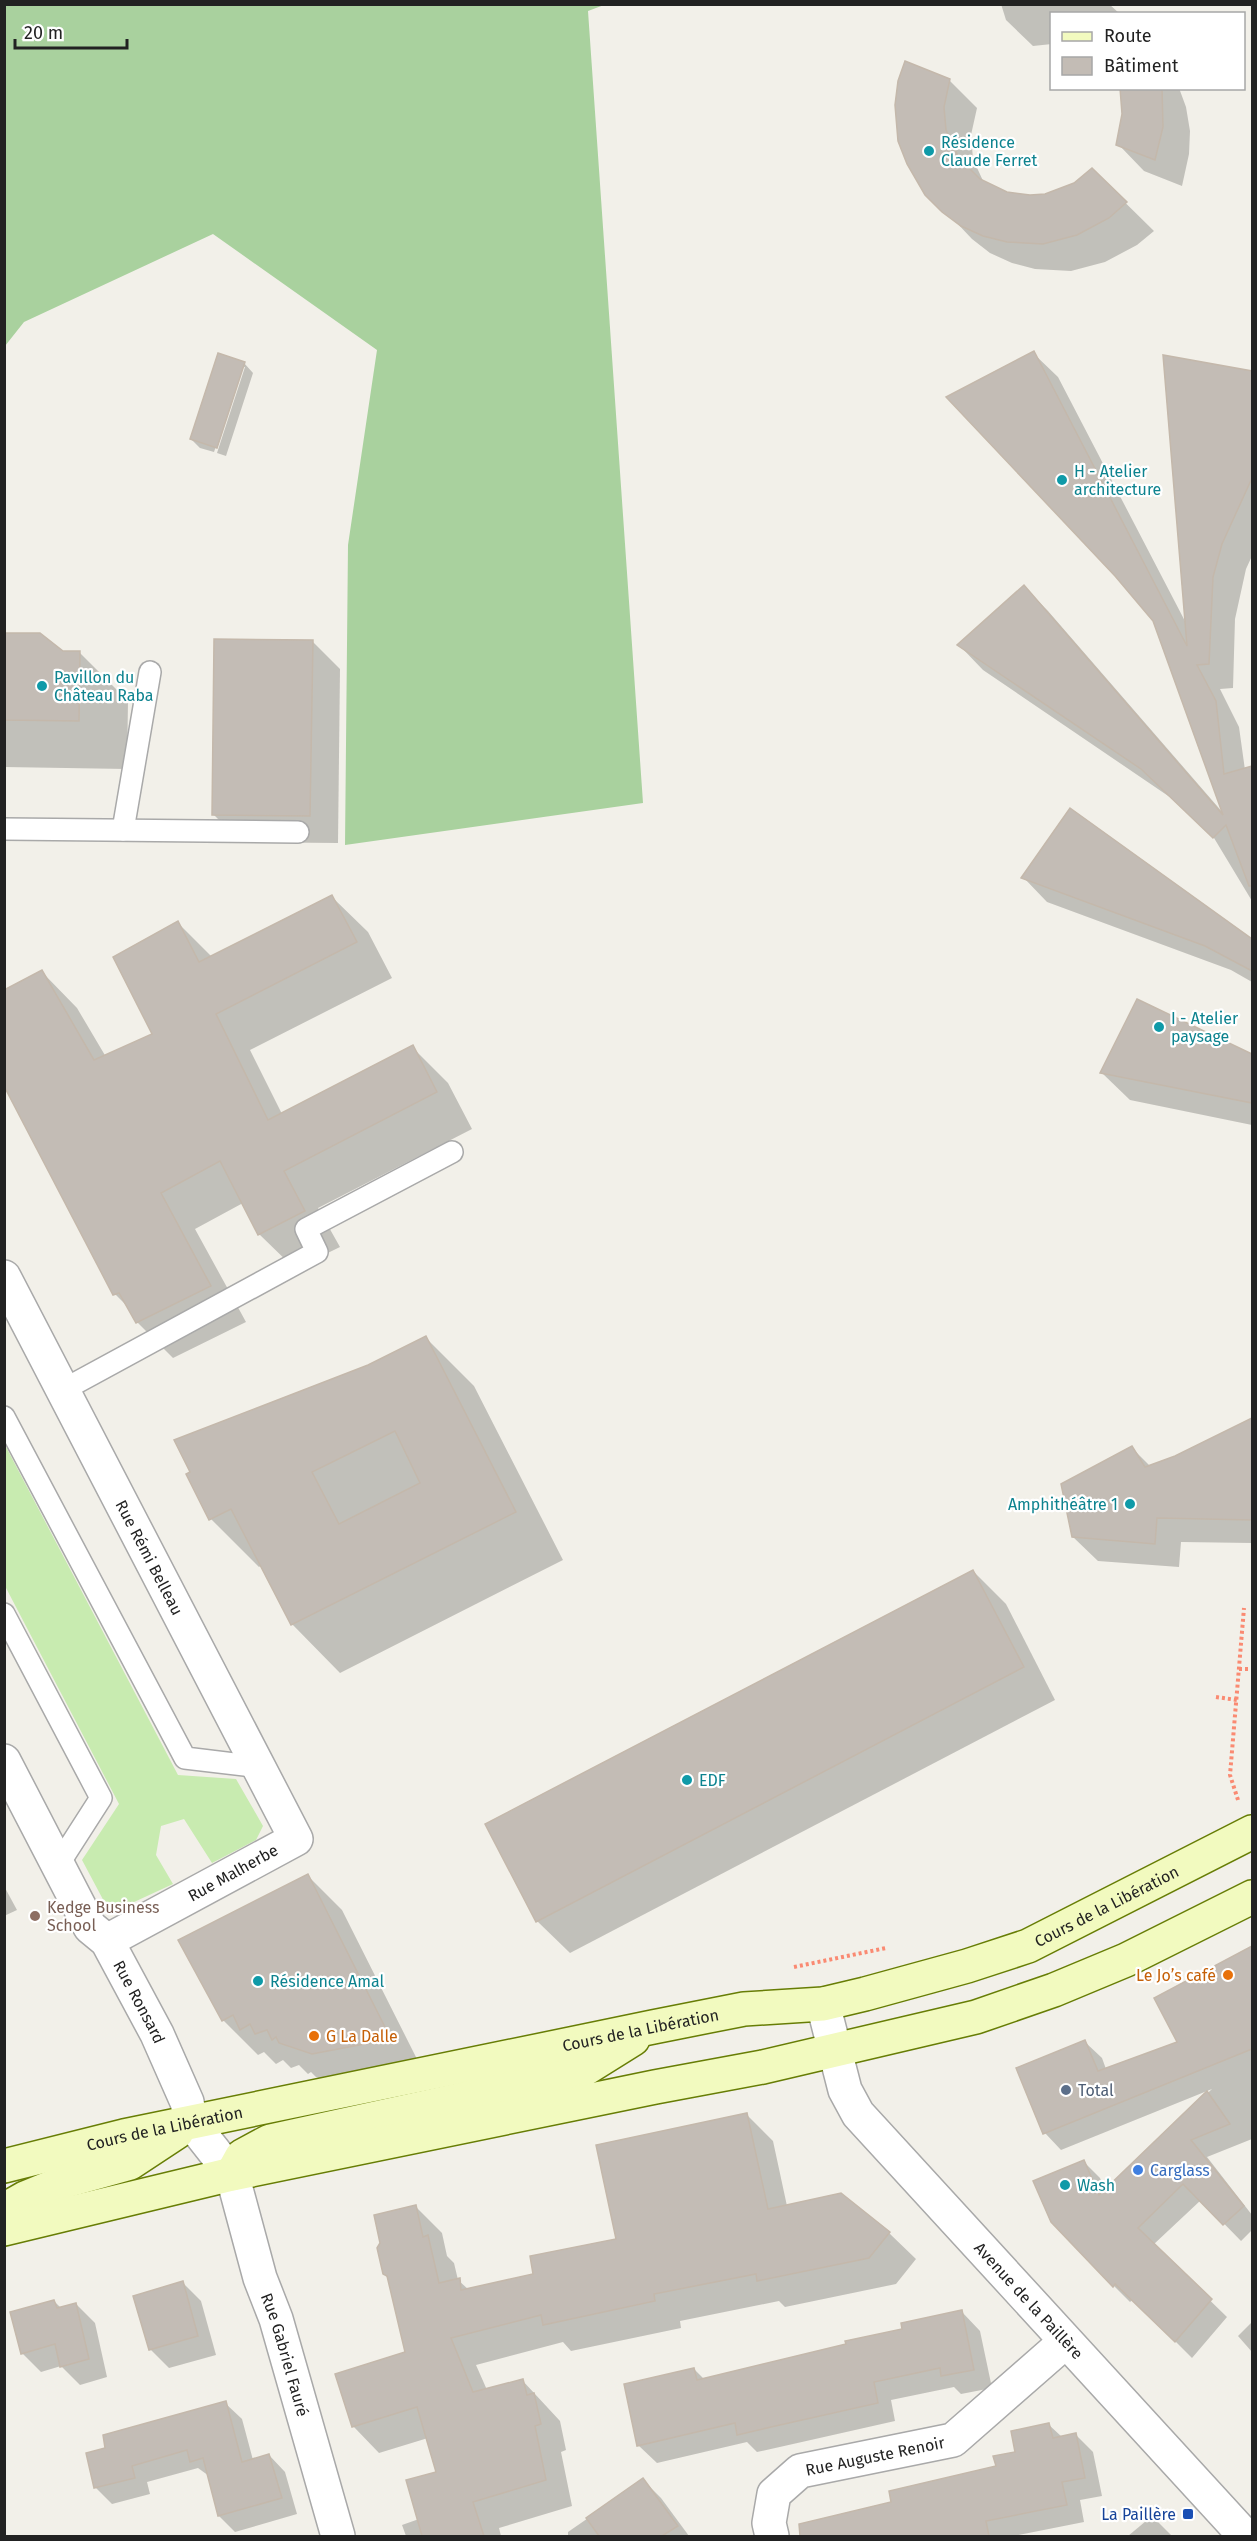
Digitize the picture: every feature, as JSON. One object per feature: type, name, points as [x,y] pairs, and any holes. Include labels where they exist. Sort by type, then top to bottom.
[{"type":"main road","name":"Cours de la Libération","points":[[11,2167],[190,2122],[652,2027],[744,2009],[823,2004],[967,1966],[1028,1946],[1252,1832]]},
{"type":"main road","points":[[4,2229],[232,2174],[835,2052],[976,2017],[1054,1990],[1134,1957],[1252,1897]]},
{"type":"main road","points":[[232,2174],[242,2156],[270,2141],[577,2074],[652,2027]]},
{"type":"main road","points":[[4,2210],[25,2198],[69,2180],[130,2163],[190,2122]]},
{"type":"street","name":"Rue Rémi Belleau","points":[[4,1277],[296,1839]]},
{"type":"street","name":"Rue Ronsard","points":[[4,1761],[90,1927],[107,1941],[173,2068],[187,2102],[190,2122]]},
{"type":"street","name":"Rue Malherbe","points":[[107,1941],[296,1839]]},
{"type":"street","name":"Avenue de la Paillère","points":[[823,2004],[845,2090],[858,2114],[1245,2536]]},
{"type":"street","points":[[190,2122],[232,2174]]},
{"type":"street","name":"Rue Gabriel Fauré","points":[[232,2174],[257,2268],[276,2319],[338,2536]]},
{"type":"street","name":"Rue Auguste Renoir","points":[[772,2536],[769,2523],[774,2494],[800,2472],[953,2440],[1065,2342]]},
{"type":"lane","points":[[123,830],[150,672]]},
{"type":"lane","points":[[4,829],[298,832]]},
{"type":"lane","points":[[63,1390],[317,1252],[306,1229],[452,1152]]},
{"type":"lane","points":[[4,1417],[185,1758],[260,1767]]},
{"type":"lane","points":[[4,1614],[101,1798],[58,1864]]},
{"type":"path","points":[[1234,1792],[1230,1775],[1244,1608]]},
{"type":"path","points":[[1239,1669],[1252,1669]]},
{"type":"path","points":[[1216,1697],[1237,1700]]},
{"type":"path","points":[[813,1963],[891,1947]]},
{"type":"green space","points":[[5,4],[604,5],[588,11],[643,803],[345,845],[348,545],[377,350],[213,234],[24,322],[5,346]]},
{"type":"green space","points":[[5,1445],[178,1775],[236,1779],[263,1826],[256,1840],[212,1863],[184,1819],[161,1826],[156,1855],[173,1884],[119,1909],[107,1907],[82,1860],[119,1804],[5,1586]]},
{"type":"building","name":"Résidence Claude Ferret","points":[[905,61],[950,79],[944,107],[946,130],[959,158],[980,179],[1007,192],[1045,194],[1074,183],[1092,168],[1127,202],[1109,218],[1077,235],[1043,244],[1007,242],[983,236],[961,226],[925,195],[907,164],[898,141],[895,105],[898,81]]},
{"type":"building","points":[[1120,90],[1162,90],[1163,127],[1155,160],[1116,145],[1122,114]]},
{"type":"building","points":[[1034,351],[1187,646],[1163,355],[1252,371],[1252,478],[1222,544],[1213,577],[1209,664],[1197,665],[1216,701],[1224,774],[1252,766],[1252,886],[1249,886],[1226,825],[1213,838],[1141,769],[957,645],[1024,585],[1223,815],[1153,621],[1115,576],[946,397]]},
{"type":"building","points":[[218,353],[245,362],[217,448],[190,439]]},
{"type":"building","name":"Pavillon du Château Raba","points":[[4,633],[40,633],[63,651],[80,651],[79,721],[4,720]]},
{"type":"building","points":[[214,639],[313,640],[310,816],[212,815]]},
{"type":"building","points":[[1070,808],[1252,939],[1252,971],[1205,946],[1021,878]]},
{"type":"building","points":[[332,895],[357,942],[216,1014],[268,1120],[413,1045],[437,1092],[284,1171],[305,1211],[258,1235],[220,1161],[161,1193],[211,1286],[136,1323],[119,1293],[113,1295],[4,1086],[4,990],[42,970],[94,1060],[152,1034],[113,957],[178,921],[199,962]]},
{"type":"building","name":"I - Atelier paysage","points":[[1137,999],[1252,1054],[1252,1103],[1100,1073]]},
{"type":"building","points":[[426,1336],[516,1512],[291,1625],[231,1509],[209,1520],[186,1474],[190,1472],[174,1440],[368,1365]],"holes":[[[395,1431],[420,1483],[339,1524],[312,1472]]]},
{"type":"building","points":[[1252,1418],[1252,1520],[1157,1518],[1155,1544],[1072,1537],[1061,1484],[1132,1446],[1145,1467],[1175,1456]]},
{"type":"building","name":"EDF","points":[[973,1570],[1024,1667],[536,1922],[485,1824]]},
{"type":"building","name":"Résidence Amal","points":[[308,1874],[391,2039],[312,2054],[279,2043],[276,2037],[272,2040],[267,2030],[255,2034],[250,2024],[240,2030],[233,2015],[222,2021],[178,1940]]},
{"type":"building","points":[[1252,1946],[1252,2049],[1043,2134],[1016,2068],[1085,2040],[1098,2071],[1177,2042],[1154,1998]]},
{"type":"building","points":[[1207,2091],[1230,2124],[1191,2140],[1244,2206],[1223,2225],[1183,2184],[1138,2228],[1212,2299],[1175,2342],[1115,2284],[1113,2287],[1051,2222],[1033,2181],[1084,2160],[1099,2195]]},
{"type":"building","points":[[747,2113],[768,2209],[841,2193],[890,2232],[869,2258],[757,2281],[756,2274],[654,2294],[655,2301],[543,2325],[541,2315],[451,2338],[473,2392],[523,2379],[527,2395],[534,2393],[541,2424],[535,2426],[546,2480],[473,2502],[484,2536],[422,2536],[406,2480],[436,2472],[417,2407],[352,2427],[335,2374],[405,2352],[387,2276],[383,2274],[377,2248],[380,2243],[374,2215],[416,2205],[423,2237],[428,2235],[439,2283],[460,2278],[461,2290],[533,2274],[530,2256],[616,2239],[596,2145]]},
{"type":"building","points":[[183,2281],[198,2336],[149,2350],[133,2296]]},
{"type":"building","points":[[54,2300],[57,2308],[76,2303],[89,2359],[60,2367],[55,2344],[21,2354],[10,2312]]},
{"type":"building","points":[[962,2310],[974,2370],[941,2376],[940,2368],[874,2382],[878,2403],[737,2435],[735,2423],[637,2446],[624,2384],[694,2368],[697,2380],[846,2344],[845,2341],[902,2329],[901,2323]]},
{"type":"building","points":[[226,2401],[242,2462],[269,2454],[282,2498],[218,2516],[203,2458],[190,2462],[187,2450],[132,2466],[135,2478],[94,2488],[86,2453],[105,2448],[103,2435]]},
{"type":"building","points":[[1049,2423],[1053,2438],[1076,2433],[1085,2478],[1062,2482],[1067,2505],[986,2521],[989,2536],[800,2536],[799,2524],[891,2502],[889,2491],[996,2466],[993,2456],[1015,2452],[1011,2431]]},
{"type":"building","points":[[643,2478],[678,2526],[662,2536],[599,2536],[586,2518]]},
{"type":"place","name":"Résidence Claude Ferret","points":[[929,151]]},
{"type":"place","name":"H - Atelier architecture","points":[[1062,480]]},
{"type":"place","name":"Pavillon du Château Raba","points":[[42,686]]},
{"type":"place","name":"I - Atelier paysage","points":[[1159,1027]]},
{"type":"place","name":"Amphithéâtre 1","points":[[1130,1504]]},
{"type":"place","name":"EDF","points":[[687,1780]]},
{"type":"place","name":"Kedge Business School","points":[[35,1916]]},
{"type":"place","name":"Le Jo’s café","points":[[1228,1975]]},
{"type":"place","name":"Résidence Amal","points":[[258,1981]]},
{"type":"place","name":"G La Dalle","points":[[314,2036]]},
{"type":"place","name":"Total","points":[[1066,2090]]},
{"type":"place","name":"Carglass","points":[[1138,2170]]},
{"type":"place","name":"Wash","points":[[1065,2185]]},
{"type":"place","name":"La Paillère","points":[[1188,2514]]}]
